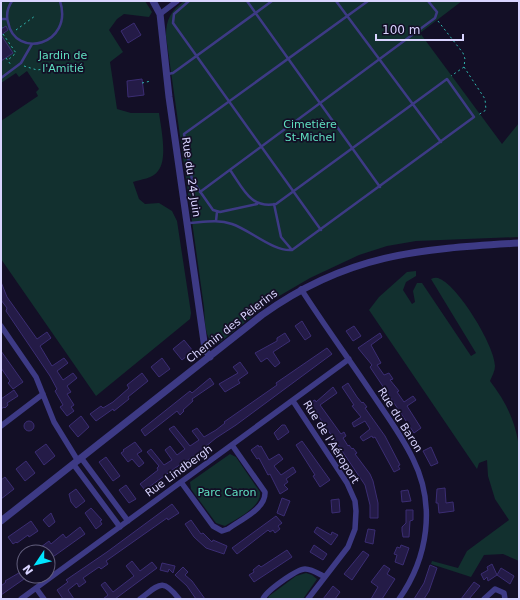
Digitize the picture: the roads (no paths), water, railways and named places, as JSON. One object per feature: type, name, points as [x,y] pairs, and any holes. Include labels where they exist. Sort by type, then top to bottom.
[{"type":"street","name":"Rue du 24-Juin","points":[[153,1],[160,14],[166,75],[186,224],[205,349],[210,357]]},
{"type":"street","points":[[160,14],[177,1]]},
{"type":"street","name":"Chemin des Pèlerins","points":[[1,521],[78,462],[262,315],[301,289],[342,271],[393,255],[459,247],[519,243]]},
{"type":"street","name":"Rue du Baron","points":[[301,289],[407,447],[423,485],[426,515],[423,548],[412,579],[399,599]]},
{"type":"street","points":[[1,326],[36,377],[57,428],[120,526]]},
{"type":"street","name":"Rue Lindbergh","points":[[20,599],[349,359]]},
{"type":"street","points":[[1,426],[43,394]]},
{"type":"street","name":"Rue de l'Aéroport","points":[[293,401],[347,483],[356,506],[356,520],[353,537],[343,555],[308,599]]},
{"type":"street","points":[[181,482],[213,526],[222,531],[234,525],[261,505],[265,496],[264,492],[232,445]]},
{"type":"street","points":[[78,462],[128,521]]},
{"type":"street","points":[[264,599],[268,592],[301,569],[310,569],[325,577]]},
{"type":"street","points":[[140,599],[160,585],[164,584],[168,586],[179,599]]},
{"type":"street","points":[[36,588],[44,599]]},
{"type":"street","points":[[484,599],[495,589],[504,593],[504,599]]},
{"type":"lane","points":[[12,1],[7,19],[12,32],[19,39],[32,44],[45,42],[57,32],[62,18],[61,1]]},
{"type":"lane","points":[[189,1],[179,9],[172,20],[173,23],[321,230]]},
{"type":"lane","points":[[247,1],[380,187]]},
{"type":"lane","points":[[166,75],[173,73],[272,1]]},
{"type":"lane","points":[[336,1],[441,142]]},
{"type":"lane","points":[[216,220],[216,212],[200,192],[191,176],[184,134],[368,1]]},
{"type":"lane","points":[[200,192],[435,18],[437,12],[428,1]]},
{"type":"lane","points":[[1,18],[7,19]]},
{"type":"lane","points":[[1,78],[20,64],[32,44]]},
{"type":"lane","points":[[186,224],[216,220],[224,221],[242,228],[280,249],[292,250],[474,117],[447,79],[293,192],[274,204],[258,204],[216,212]]},
{"type":"lane","points":[[230,170],[250,198],[258,204]]},
{"type":"lane","points":[[274,204],[281,237],[292,250]]},
{"type":"park label","name":"Jardin de l'Amitié","points":[[63,61]]},
{"type":"park label","name":"Cimetière St-Michel","points":[[310,130]]},
{"type":"park label","name":"Parc Caron","points":[[227,492]]}]
